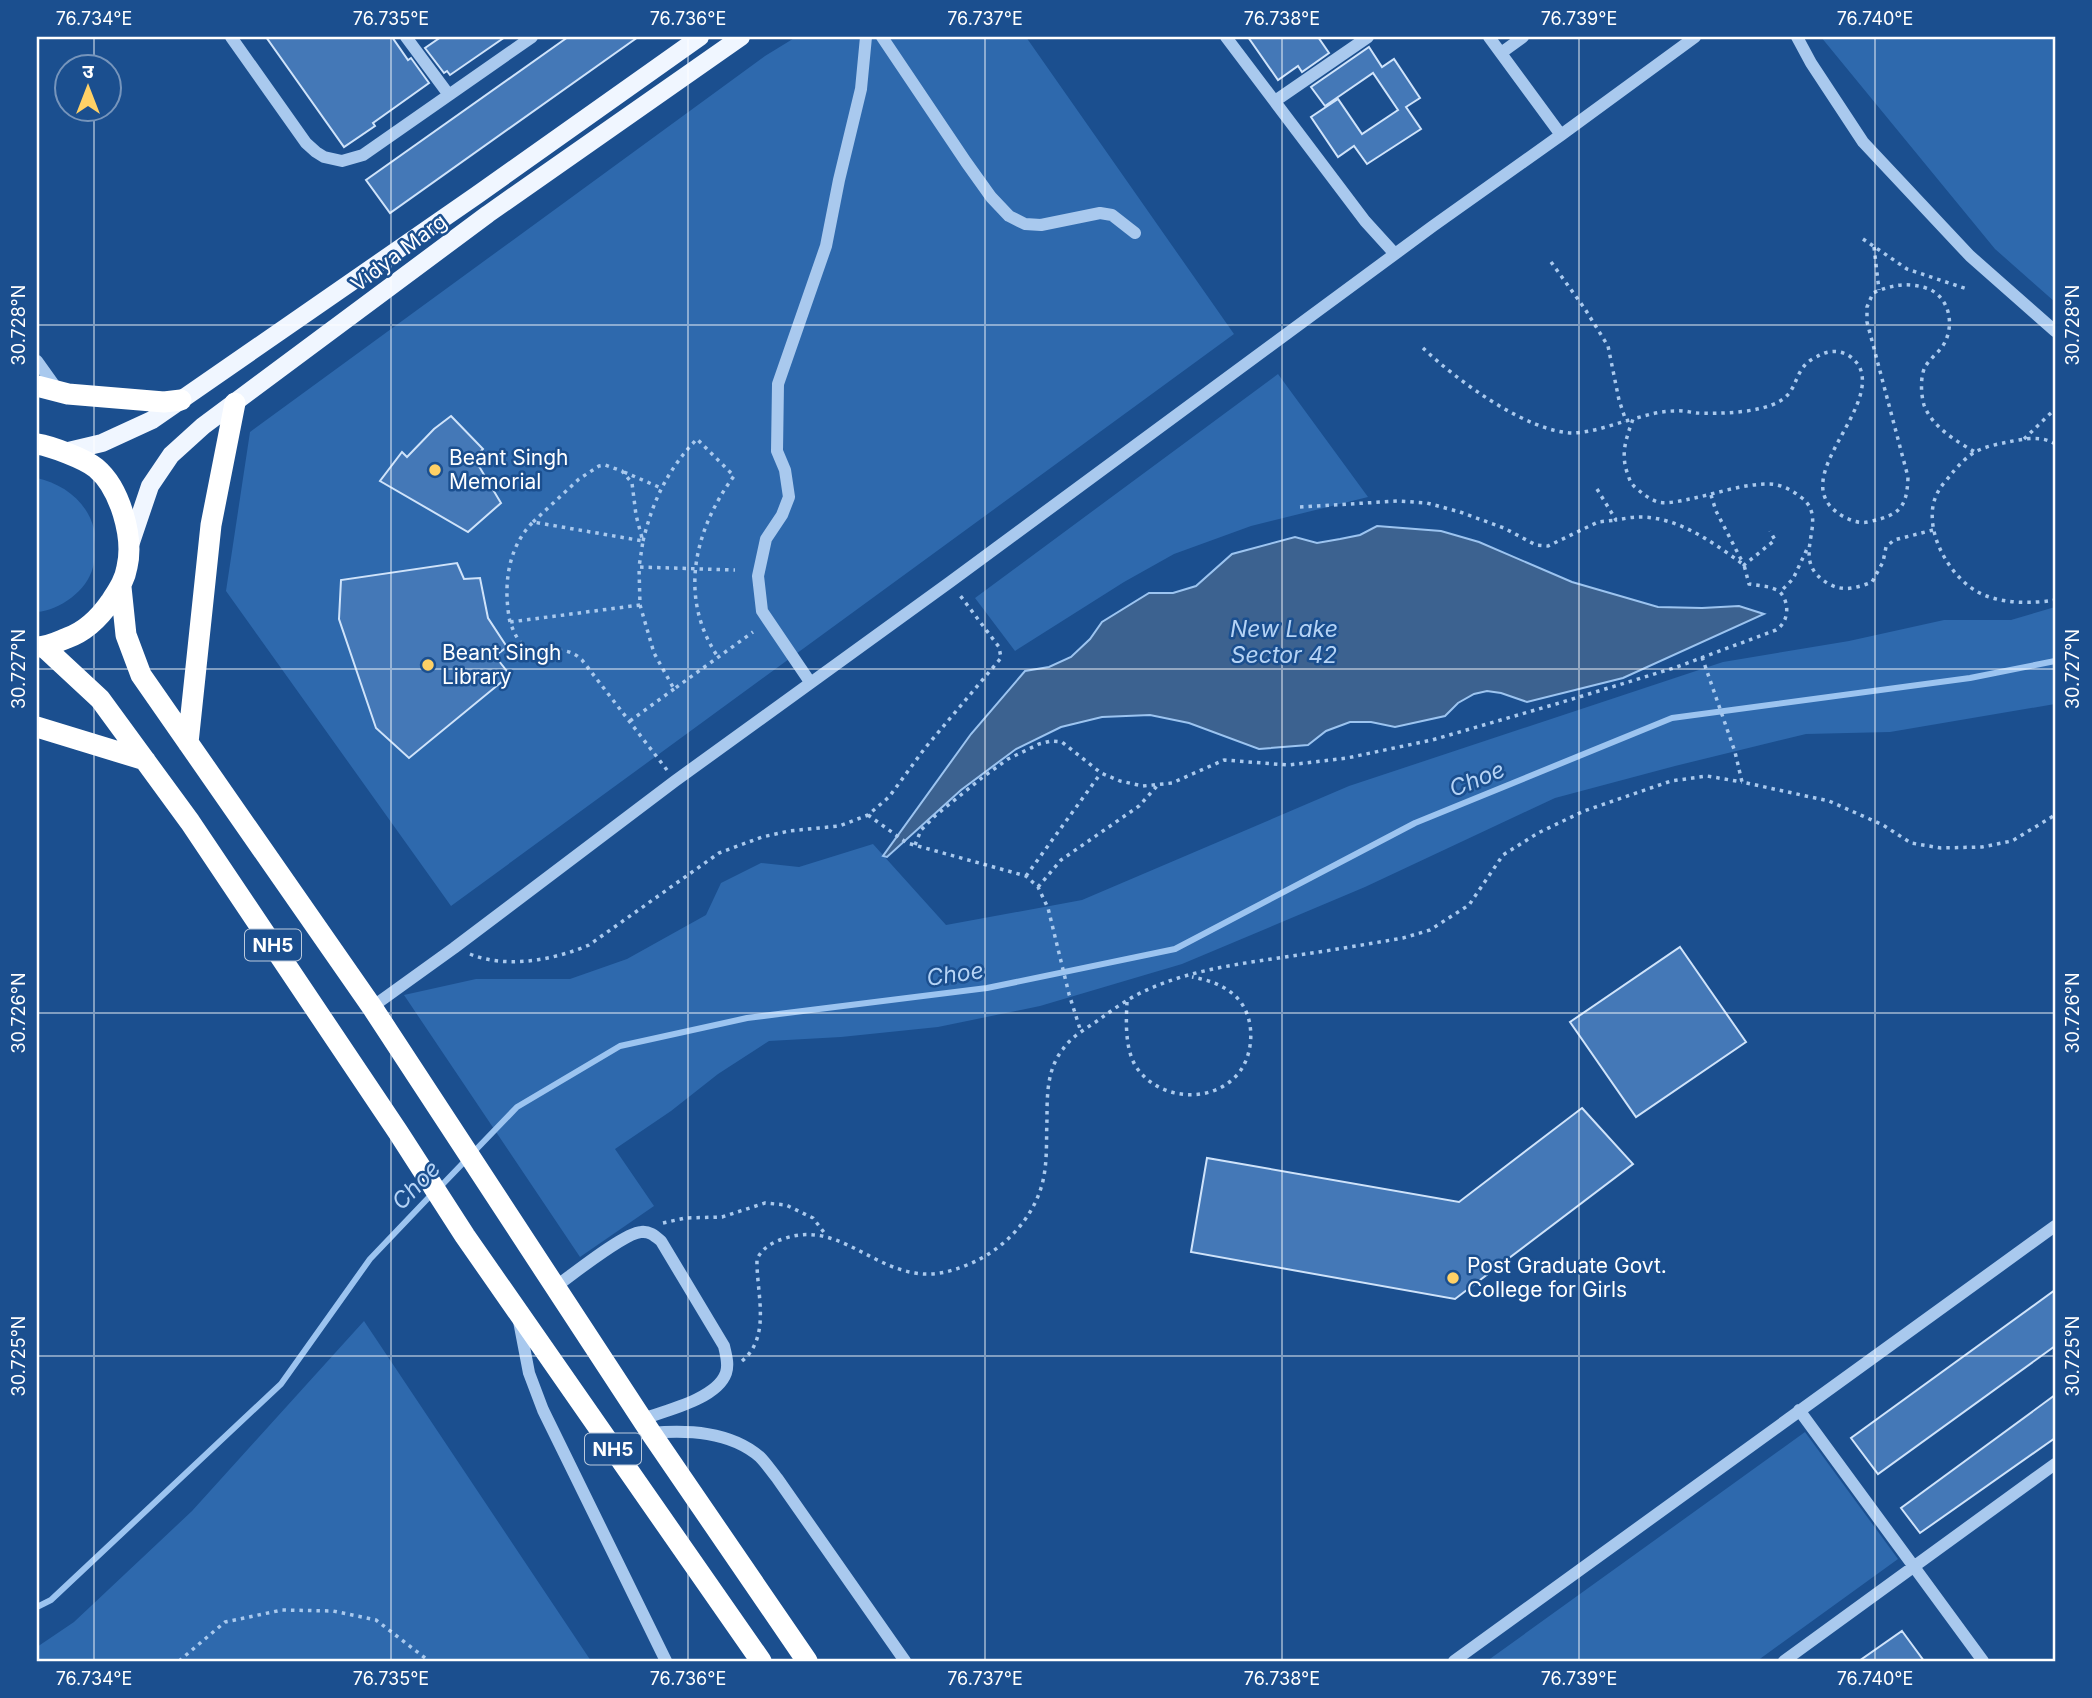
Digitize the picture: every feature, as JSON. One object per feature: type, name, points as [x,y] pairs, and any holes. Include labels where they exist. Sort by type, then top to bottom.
[{"type":"highway","points":[[37,386],[68,394],[164,402],[181,400]]},
{"type":"highway","points":[[188,743],[211,525],[235,403]]},
{"type":"highway","name":"NH5","points":[[37,444],[64,452],[96,468],[118,496],[130,545],[121,587],[101,616],[77,635],[40,647]]},
{"type":"highway","name":"NH5","points":[[121,587],[126,635],[141,675],[372,1007],[646,1426],[807,1661]]},
{"type":"highway","name":"NH5","points":[[40,647],[100,699],[190,822],[465,1236],[761,1661]]},
{"type":"highway","points":[[37,727],[145,760]]},
{"type":"main road","name":"Vidya Marg","points":[[64,452],[102,443],[152,420],[700,37]]},
{"type":"main road","name":"Vidya Marg","points":[[130,545],[150,486],[171,454],[204,426],[488,214],[741,37]]},
{"type":"street","points":[[232,37],[306,143],[324,157],[334,160],[349,160],[363,155],[531,37]]},
{"type":"street","points":[[406,37],[449,95]]},
{"type":"street","points":[[810,682],[762,611],[758,576],[766,539],[782,515],[789,498],[785,470],[777,451],[778,384],[826,246],[861,89],[866,37]]},
{"type":"street","points":[[882,37],[966,162],[991,197],[1009,216],[1025,224],[1041,225],[1100,213],[1112,215],[1135,233]]},
{"type":"street","points":[[1226,37],[1365,220],[1395,254]]},
{"type":"street","points":[[1275,101],[1368,37]]},
{"type":"street","points":[[1489,37],[1561,135]]},
{"type":"street","points":[[1501,53],[1523,37]]},
{"type":"street","points":[[372,1007],[810,682],[1695,37]]},
{"type":"street","points":[[1797,37],[1863,142],[1970,256],[2055,331]]},
{"type":"street","points":[[37,361],[58,391]]},
{"type":"street","points":[[1454,1661],[2055,1226]]},
{"type":"street","points":[[555,1287],[638,1232],[654,1235],[661,1241],[724,1346],[727,1363],[726,1374],[715,1388],[646,1426]]},
{"type":"street","points":[[516,1310],[529,1373],[543,1410],[666,1661]]},
{"type":"street","points":[[1799,1410],[1983,1661]]},
{"type":"street","points":[[646,1426],[715,1435],[736,1443],[759,1457],[777,1478],[905,1661]]},
{"type":"street","points":[[1784,1661],[2055,1464]]},
{"type":"path","points":[[1863,239],[1907,269],[1967,289]]},
{"type":"path","points":[[1874,247],[1879,290]]},
{"type":"path","points":[[1551,262],[1608,346],[1626,421]]},
{"type":"path","points":[[1423,348],[1439,364],[1478,392],[1525,419],[1574,433],[1676,411],[1731,412],[1762,408],[1780,401],[1794,388],[1798,375],[1807,362],[1829,351],[1847,354],[1858,364],[1863,377],[1863,391],[1855,412],[1826,466],[1825,495],[1832,509],[1845,518],[1863,523],[1884,518],[1899,510],[1908,497],[1908,477],[1867,322],[1867,307],[1873,293],[1879,290],[1897,285],[1916,285],[1930,289],[1944,300],[1950,325],[1945,341],[1924,368],[1924,405],[1943,431],[1975,452]]},
{"type":"path","points":[[2023,439],[2055,409]]},
{"type":"path","points":[[1633,419],[1624,443],[1622,458],[1632,484],[1647,498],[1661,503],[1675,502],[1752,485],[1770,484],[1784,486],[1805,500],[1812,512],[1808,547],[1793,579],[1780,592]]},
{"type":"path","points":[[674,689],[653,653],[640,605],[639,567],[650,512],[673,467],[697,439],[734,476],[706,523],[696,569],[695,587],[699,615],[709,643],[718,657]]},
{"type":"path","points":[[2055,444],[2051,441],[2023,439],[1975,452],[1958,467],[1936,494],[1933,515],[1937,544],[1950,566],[1975,590],[2007,600],[2055,600]]},
{"type":"path","points":[[661,488],[613,467],[599,466],[579,479],[523,531],[510,561],[508,592],[510,622],[518,640],[527,650],[540,653],[562,650],[578,656],[675,781]]},
{"type":"path","points":[[622,471],[632,483],[643,541]]},
{"type":"path","points":[[1597,489],[1616,520]]},
{"type":"path","points":[[915,845],[921,831],[936,815],[983,777],[1026,749],[1051,741],[1062,742],[1101,773],[1143,786],[1172,783],[1224,760],[1269,765],[1307,764],[1410,745],[1556,704],[1776,631],[1782,626],[1786,614],[1785,597],[1769,586],[1749,584],[1744,565],[1716,511],[1711,495]]},
{"type":"path","points":[[1300,507],[1398,501],[1427,503],[1504,528],[1536,545],[1548,546],[1598,522],[1639,516],[1689,530],[1744,565]]},
{"type":"path","points":[[533,522],[643,541]]},
{"type":"path","points":[[1808,547],[1810,564],[1816,575],[1837,588],[1852,589],[1872,582],[1883,562],[1886,547],[1894,540],[1933,530]]},
{"type":"path","points":[[1744,565],[1775,540],[1770,531]]},
{"type":"path","points":[[639,567],[735,570]]},
{"type":"path","points":[[454,948],[476,957],[514,961],[538,961],[568,954],[589,945],[719,853],[762,837],[789,831],[839,826],[868,815],[889,797],[925,748],[1001,658],[999,647],[950,582]]},
{"type":"path","points":[[510,622],[640,605]]},
{"type":"path","points":[[630,721],[753,632]]},
{"type":"path","points":[[1702,657],[1735,752],[1742,782]]},
{"type":"path","points":[[1026,876],[1101,773]]},
{"type":"path","points":[[726,1374],[750,1354],[755,1344],[761,1312],[757,1259],[768,1245],[791,1236],[827,1236],[901,1270],[933,1274],[955,1270],[999,1248],[1026,1217],[1041,1188],[1045,1162],[1047,1096],[1054,1061],[1064,1046],[1081,1032],[1148,989],[1225,966],[1403,938],[1430,930],[1469,905],[1503,855],[1538,832],[1584,811],[1671,781],[1707,776],[1829,801],[1883,825],[1911,843],[1941,848],[1982,847],[2012,841],[2055,815]]},
{"type":"path","points":[[1038,887],[1060,860],[1139,806],[1159,784]]},
{"type":"path","points":[[868,815],[907,843],[1026,876],[1038,887],[1048,908],[1081,1032]]},
{"type":"path","points":[[1127,1002],[1128,1047],[1135,1065],[1148,1080],[1165,1091],[1186,1095],[1206,1093],[1223,1086],[1238,1074],[1248,1054],[1251,1037],[1247,1015],[1239,1000],[1220,985],[1188,976]]},
{"type":"path","points":[[638,1232],[671,1220],[722,1217],[765,1203],[786,1205],[813,1218],[827,1236]]},
{"type":"path","points":[[179,1661],[225,1622],[282,1610],[334,1611],[376,1619],[429,1661]]},
{"type":"shaded area","points":[[796,37],[1026,37],[1234,334],[451,906],[226,591],[250,432],[765,56]]},
{"type":"shaded area","points":[[1821,37],[2055,37],[2055,302],[1995,249]]},
{"type":"shaded area","points":[[1278,374],[1368,497],[1251,526],[1174,554],[1124,582],[1015,651],[975,598]]},
{"type":"shaded area","points":[[37,478],[65,489],[86,510],[94,529],[94,565],[85,584],[71,598],[55,608],[37,612]]},
{"type":"shaded area","points":[[2055,607],[2055,704],[1890,732],[1806,734],[1675,766],[1555,798],[1365,887],[1182,964],[1040,1006],[938,1027],[769,1041],[718,1074],[671,1111],[615,1149],[654,1206],[580,1257],[404,995],[476,979],[570,979],[627,959],[706,915],[721,883],[761,863],[799,867],[873,844],[946,925],[1082,900],[1349,786],[1723,662],[1849,641],[1944,620],[2011,620]]},
{"type":"shaded area","points":[[364,1321],[591,1661],[37,1661],[37,1647],[74,1622],[192,1511]]},
{"type":"shaded area","points":[[1805,1432],[1898,1559],[1757,1661],[1487,1661]]},
{"type":"water","name":"New Lake Sector 42","points":[[1377,526],[1441,531],[1479,542],[1572,582],[1658,607],[1739,606],[1764,614],[1623,678],[1527,702],[1487,691],[1474,694],[1458,703],[1445,716],[1395,727],[1371,722],[1350,722],[1326,731],[1308,745],[1259,749],[1189,723],[1150,715],[1102,717],[1061,727],[1016,749],[961,790],[887,857],[883,856],[971,734],[1025,671],[1049,667],[1071,657],[1090,639],[1102,622],[1149,593],[1173,593],[1196,586],[1232,554],[1295,537],[1317,543],[1340,539],[1360,535]]},
{"type":"building","points":[[266,37],[392,37],[429,83],[344,147]]},
{"type":"building","points":[[441,37],[505,37],[450,75],[447,71],[444,73],[425,48]]},
{"type":"building","points":[[568,37],[638,37],[390,213],[366,180]]},
{"type":"building","points":[[1248,37],[1318,37],[1329,53],[1302,72],[1298,66],[1278,80]]},
{"type":"building","points":[[1369,47],[1382,67],[1394,59],[1420,98],[1406,107],[1421,129],[1367,164],[1354,146],[1338,157],[1311,117],[1338,99],[1362,134],[1398,110],[1373,73],[1325,106],[1311,87]]},
{"type":"building","name":"Beant Singh Memorial","points":[[451,416],[483,449],[474,458],[501,503],[468,532],[380,481],[402,452],[407,457]]},
{"type":"building","name":"Beant Singh Library","points":[[457,563],[464,579],[480,578],[488,618],[507,647],[495,656],[510,675],[409,758],[376,728],[339,619],[341,580]]},
{"type":"building","points":[[1680,947],[1746,1042],[1636,1117],[1570,1022]]},
{"type":"building","points":[[1582,1108],[1633,1164],[1455,1299],[1191,1252],[1207,1158],[1459,1202]]},
{"type":"building","points":[[2055,1290],[2055,1346],[1878,1474],[1851,1438]]},
{"type":"building","points":[[2055,1395],[2055,1438],[1920,1533],[1901,1508]]},
{"type":"building","points":[[1902,1631],[1924,1661],[1859,1661]]},
{"type":"waterway","name":"Choe","points":[[440,1187],[517,1107],[620,1046],[747,1018],[987,988],[1175,949],[1415,823],[1672,718],[1970,678],[2055,661]]},
{"type":"waterway","name":"Choe","points":[[37,1607],[51,1600],[281,1384],[370,1259],[432,1194]]},
{"type":"place","name":"Beant Singh Memorial","points":[[435,470]]},
{"type":"place","name":"Beant Singh Library","points":[[428,665]]},
{"type":"place","name":"Post Graduate Govt. College for Girls","points":[[1453,1278]]}]
